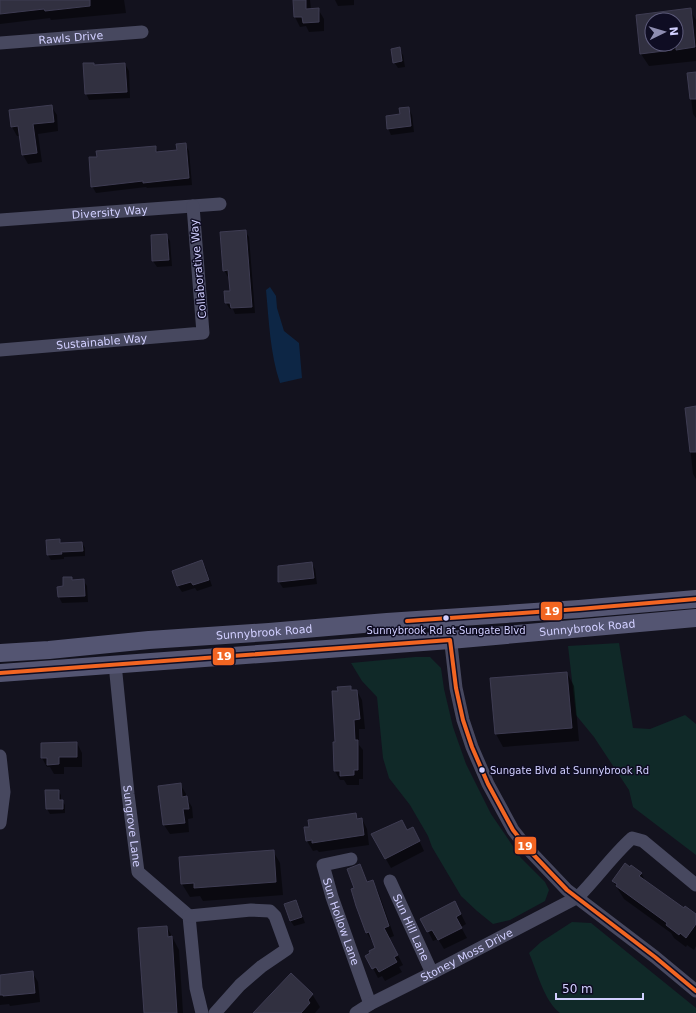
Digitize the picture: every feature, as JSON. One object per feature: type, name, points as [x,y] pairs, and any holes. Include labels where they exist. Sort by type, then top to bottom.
[{"type":"main road","name":"Sunnybrook Road","points":[[0,653],[49,650],[150,640],[579,609],[696,599]]},
{"type":"main road","name":"Sunnybrook Road","points":[[0,673],[450,640],[696,618]]},
{"type":"street","name":"Rawls Drive","points":[[0,43],[142,32]]},
{"type":"street","name":"Diversity Way","points":[[0,220],[220,204]]},
{"type":"street","name":"Collaborative Way","points":[[193,206],[203,333]]},
{"type":"street","name":"Sustainable Way","points":[[0,350],[203,333]]},
{"type":"street","points":[[448,618],[456,688],[462,720],[488,784],[513,830],[528,849],[567,890],[578,897],[696,991]]},
{"type":"street","name":"Sungrove Lane","points":[[115,664],[128,794],[138,872],[189,916]]},
{"type":"street","points":[[0,756],[4,792],[0,823]]},
{"type":"street","name":"Stoney Moss Drive","points":[[356,1013],[370,1004],[432,974],[578,897],[592,883],[617,852],[632,838],[643,841],[696,885]]},
{"type":"street","name":"Sun Hollow Lane","points":[[351,859],[323,865],[332,897],[370,1004]]},
{"type":"street","name":"Sun Hill Lane","points":[[390,881],[432,974]]},
{"type":"street","points":[[202,1013],[196,988],[189,916],[252,910],[270,911],[275,916],[287,949],[262,966],[240,985],[215,1013]]},
{"type":"green space","points":[[619,643],[633,728],[650,729],[685,715],[696,724],[696,855],[633,807],[629,790],[594,737],[576,715],[568,646]]},
{"type":"green space","points":[[430,657],[441,668],[444,689],[453,727],[466,764],[491,814],[521,858],[545,882],[549,890],[545,901],[510,920],[493,924],[461,896],[432,847],[428,836],[410,805],[389,778],[383,758],[377,697],[362,681],[351,663]]},
{"type":"green space","points":[[572,922],[591,923],[696,1008],[696,1013],[560,1013],[554,1008],[545,993],[529,953],[541,942]]},
{"type":"water","points":[[270,287],[276,296],[277,308],[284,331],[299,343],[302,378],[280,383],[274,360],[269,325],[266,290]]},
{"type":"building","points":[[0,0],[90,0],[90,6],[0,14]]},
{"type":"building","points":[[293,0],[306,0],[306,9],[319,8],[319,22],[303,23],[302,17],[294,17]]},
{"type":"building","points":[[691,8],[695,47],[684,49],[684,12],[660,12]]},
{"type":"building","points":[[644,14],[644,52],[656,52],[640,54],[636,15]]},
{"type":"building","points":[[400,47],[402,61],[393,63],[391,49]]},
{"type":"building","points":[[83,63],[94,63],[94,65],[125,63],[127,92],[85,94]]},
{"type":"building","points":[[696,72],[696,99],[690,99],[687,73]]},
{"type":"building","points":[[52,105],[54,122],[33,124],[37,153],[22,155],[18,126],[11,127],[9,110]]},
{"type":"building","points":[[409,107],[411,126],[387,129],[386,116],[400,114],[399,108]]},
{"type":"building","points":[[186,143],[189,178],[143,183],[143,181],[91,187],[89,157],[97,157],[96,151],[156,146],[156,152],[177,150],[176,144]]},
{"type":"building","points":[[246,230],[252,307],[231,308],[230,303],[225,303],[224,291],[230,291],[228,270],[223,271],[220,232]]},
{"type":"building","points":[[167,234],[169,260],[152,261],[151,235]]},
{"type":"building","points":[[696,406],[696,452],[690,452],[685,408]]},
{"type":"building","points":[[60,539],[60,543],[82,542],[83,551],[61,552],[62,554],[47,555],[46,540]]},
{"type":"building","points":[[202,560],[209,580],[193,585],[191,582],[177,586],[172,571]]},
{"type":"building","points":[[312,562],[314,578],[278,582],[278,566]]},
{"type":"building","points":[[63,577],[72,577],[72,580],[84,579],[85,596],[58,597],[57,587],[63,586]]},
{"type":"building","points":[[567,672],[572,728],[495,734],[490,678]]},
{"type":"building","points":[[351,686],[351,690],[357,690],[360,719],[354,720],[355,740],[358,740],[358,770],[354,770],[354,775],[340,776],[340,771],[334,771],[333,742],[335,742],[332,691],[338,691],[337,687]]},
{"type":"building","points":[[77,742],[77,757],[59,757],[59,764],[47,765],[47,758],[41,758],[41,743]]},
{"type":"building","points":[[181,783],[182,797],[187,796],[189,809],[183,809],[185,823],[163,825],[158,786]]},
{"type":"building","points":[[45,790],[59,790],[59,800],[63,800],[63,809],[46,809]]},
{"type":"building","points":[[356,813],[357,819],[362,818],[364,835],[312,843],[312,840],[306,841],[304,827],[309,827],[308,820]]},
{"type":"building","points":[[402,820],[407,830],[413,827],[420,841],[385,859],[371,834]]},
{"type":"building","points":[[274,850],[276,882],[194,888],[194,883],[181,884],[179,857]]},
{"type":"building","points":[[625,863],[630,867],[631,865],[642,873],[639,876],[684,908],[685,906],[696,914],[696,924],[686,938],[680,933],[679,935],[666,925],[667,923],[616,886],[617,884],[612,881]]},
{"type":"building","points":[[360,864],[367,882],[373,880],[389,926],[384,928],[398,955],[394,957],[397,962],[379,972],[376,967],[372,969],[365,956],[370,953],[369,951],[375,948],[369,932],[366,933],[356,906],[351,889],[354,888],[347,869]]},
{"type":"building","points":[[296,900],[302,917],[290,921],[284,904]]},
{"type":"building","points":[[455,901],[461,914],[456,917],[462,928],[438,940],[432,930],[427,932],[420,919]]},
{"type":"building","points":[[167,926],[168,937],[172,936],[177,1013],[144,1013],[138,928]]},
{"type":"building","points":[[33,971],[35,993],[0,995],[0,975]]},
{"type":"building","points":[[291,973],[313,994],[308,1000],[310,1003],[301,1013],[253,1013]]},
{"type":"transit line","name":"19","points":[[407,621],[696,599]]},
{"type":"transit line","name":"19","points":[[0,673],[450,640],[456,688],[463,720],[472,747],[488,784],[513,830],[528,849],[567,890],[655,957],[696,991]]},
{"type":"place","name":"Sunnybrook Rd at Sungate Blvd","points":[[446,618]]},
{"type":"place","name":"Sungate Blvd at Sunnybrook Rd","points":[[482,770]]}]
